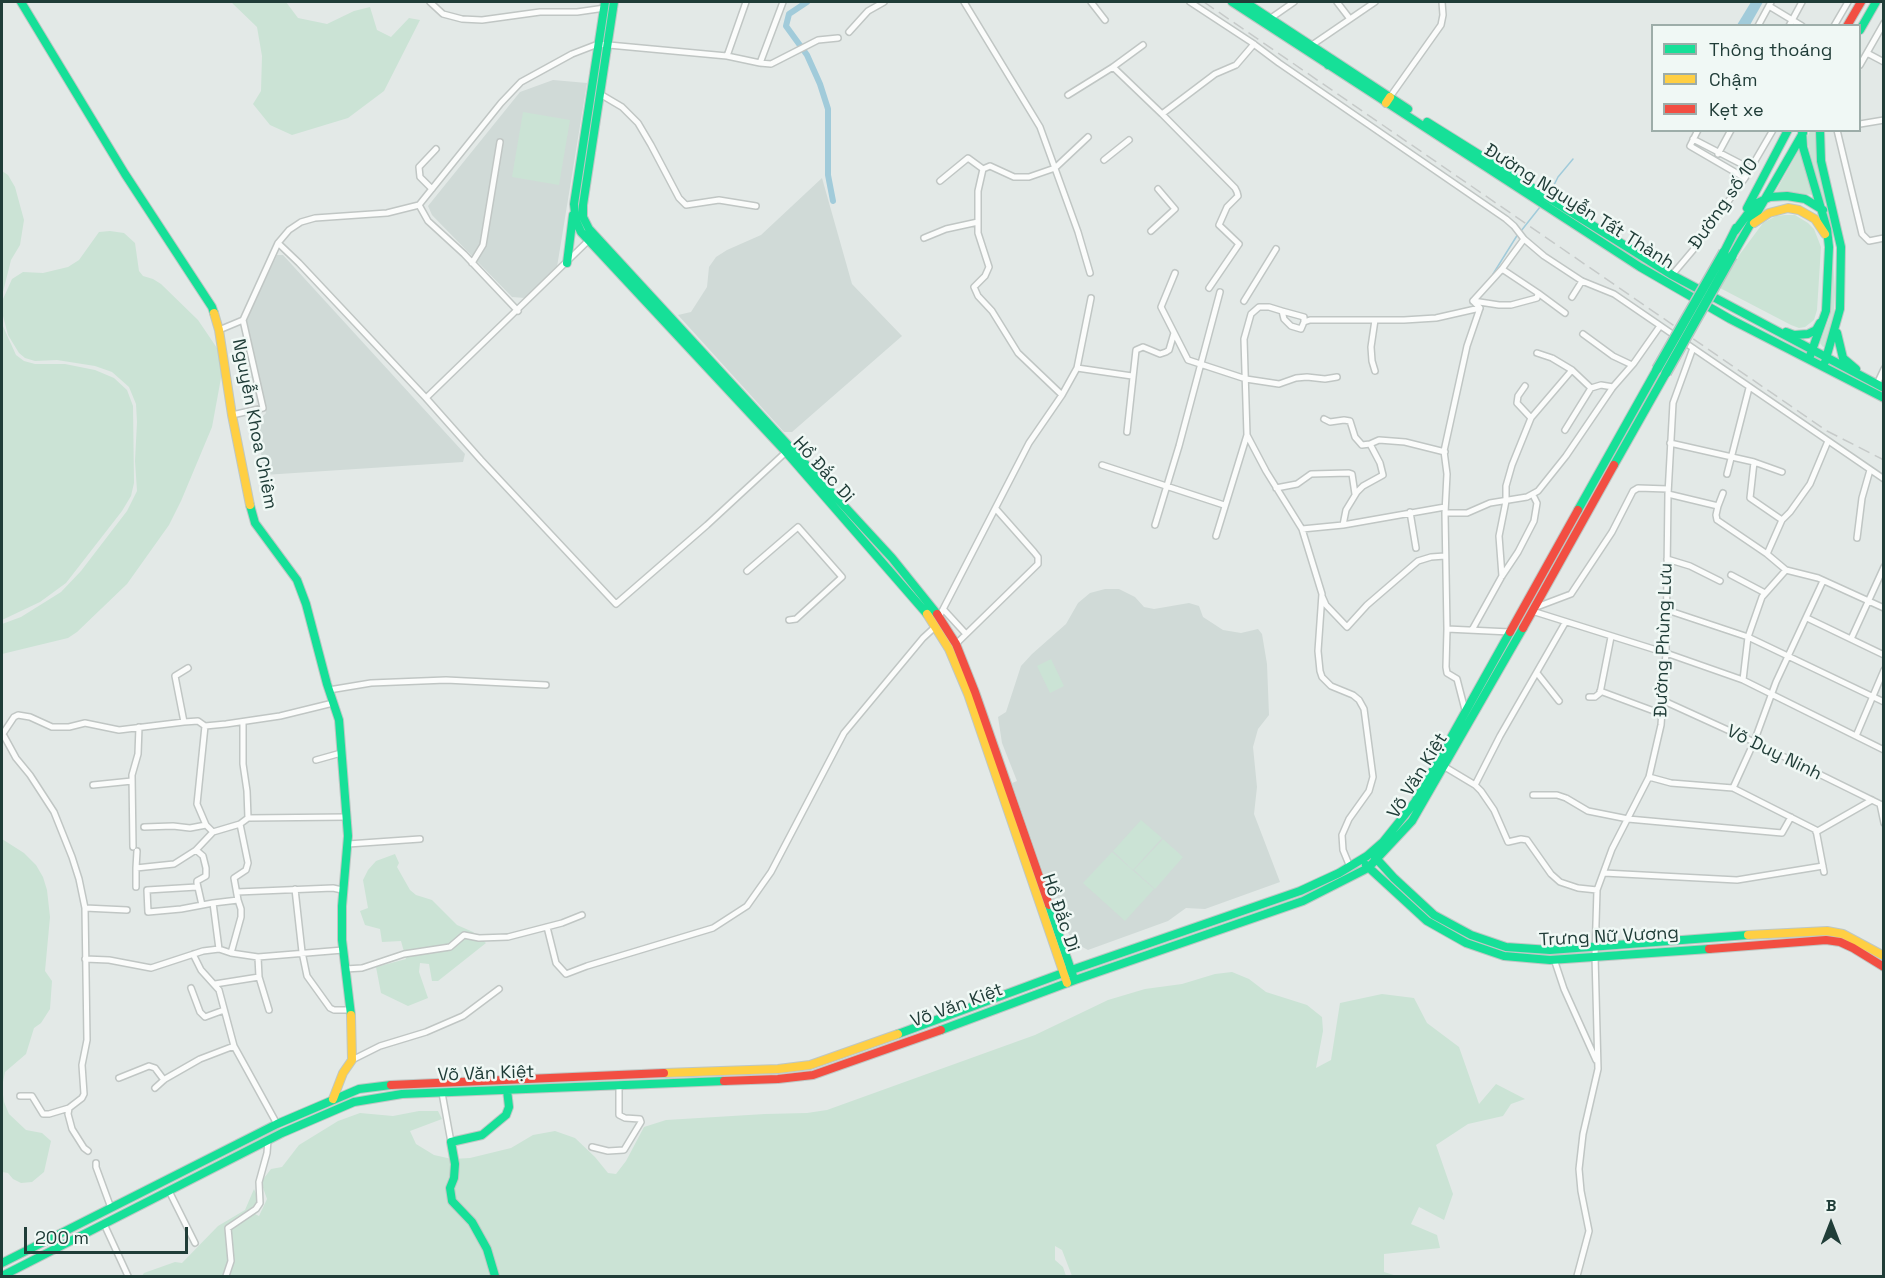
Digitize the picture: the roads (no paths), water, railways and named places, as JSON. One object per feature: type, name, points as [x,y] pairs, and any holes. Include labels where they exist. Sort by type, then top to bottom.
[{"type":"main road","name":"Nguyễn Khoa Chiêm","points":[[21,2],[125,174],[212,307],[219,330],[232,415],[248,500],[255,523],[297,580],[306,604],[339,720],[348,844],[342,890],[343,950],[350,1010],[352,1060]]},
{"type":"main road","points":[[1232,2],[1269,21]]},
{"type":"main road","points":[[1245,2],[1269,21]]},
{"type":"main road","points":[[1848,24],[1861,2]]},
{"type":"main road","points":[[1861,28],[1876,2]]},
{"type":"main road","name":"Hồ Đắc Di","points":[[609,5],[574,204],[580,219],[606,253],[892,558],[940,618],[956,644],[975,692],[1069,977]]},
{"type":"main road","name":"Đường Nguyễn Tất Thành","points":[[1269,21],[1312,45],[1330,62]]},
{"type":"main road","name":"Đường Nguyễn Tất Thành","points":[[1269,21],[1535,194],[1640,267],[1730,319],[1810,355]]},
{"type":"main road","name":"Hồ Đắc Di","points":[[603,44],[600,94],[580,219],[581,232],[606,253]]},
{"type":"main road","points":[[1739,234],[1787,132]]},
{"type":"main road","points":[[1739,234],[1767,198],[1802,132]]},
{"type":"main road","points":[[1802,132],[1803,147],[1827,229],[1829,247],[1825,316],[1810,355]]},
{"type":"main road","points":[[1820,132],[1821,161],[1841,247],[1839,309],[1836,328],[1824,363]]},
{"type":"main road","points":[[1767,198],[1795,196],[1821,209],[1830,220],[1841,247]]},
{"type":"main road","points":[[567,262],[574,204]]},
{"type":"main road","name":"Đường Nguyễn Tất Thành","points":[[1551,205],[1735,309],[1884,398]]},
{"type":"main road","points":[[1739,234],[1762,216],[1788,208],[1799,210],[1815,219],[1823,230],[1829,247]]},
{"type":"main road","name":"Võ Văn Kiệt","points":[[1199,932],[1300,891],[1362,859],[1374,856],[1412,821],[1445,767],[1465,710],[1530,609],[1739,234]]},
{"type":"main road","points":[[1735,309],[1794,335],[1802,336],[1816,330],[1825,316]]},
{"type":"main road","points":[[1836,328],[1840,351],[1844,358],[1881,387]]},
{"type":"main road","name":"Hồ Đắc Di","points":[[677,330],[924,609],[940,618],[949,649],[968,694],[1069,977]]},
{"type":"main road","name":"Đường Nguyễn Tất Thành","points":[[1824,363],[1881,387]]},
{"type":"main road","name":"Võ Văn Kiệt","points":[[4,1262],[277,1124],[359,1089],[379,1085],[507,1079],[813,1075],[851,1063],[1069,977],[1199,932],[1310,898],[1368,868],[1374,856],[1406,815],[1452,745],[1514,634]]},
{"type":"main road","name":"Trưng Nữ Vương","points":[[1374,856],[1434,915],[1471,935],[1506,947],[1554,955]]},
{"type":"main road","name":"Trưng Nữ Vương","points":[[1362,859],[1368,868],[1427,921],[1466,943],[1504,956],[1554,955],[1736,941],[1827,931],[1844,934],[1884,956]]},
{"type":"main road","name":"Trưng Nữ Vương","points":[[1736,941],[1826,940],[1847,945],[1884,967]]},
{"type":"main road","points":[[337,1109],[333,1099],[343,1073],[352,1060]]},
{"type":"main road","name":"Võ Văn Kiệt","points":[[6,1274],[268,1140],[354,1102],[387,1095],[619,1085],[778,1074]]},
{"type":"main road","points":[[495,1276],[487,1249],[472,1222],[452,1201],[450,1188],[454,1178],[455,1164],[451,1142],[482,1135],[506,1115],[509,1107],[507,1079]]},
{"type":"main road","points":[[136,1196],[141,1205]]},
{"type":"main road","points":[[4,1262],[6,1274]]},
{"type":"street","points":[[430,2],[443,14],[462,19],[482,20],[540,12],[577,12],[609,5]]},
{"type":"street","points":[[727,56],[747,2]]},
{"type":"street","points":[[760,63],[783,2]]},
{"type":"street","points":[[849,32],[868,11],[884,2]]},
{"type":"street","points":[[964,2],[1040,127],[1078,232],[1090,273]]},
{"type":"street","points":[[1091,2],[1105,20]]},
{"type":"street","points":[[1190,2],[1254,44],[1514,226],[1524,239],[1544,256],[1582,281],[1614,294],[1884,479]]},
{"type":"street","points":[[1269,21],[1293,2]]},
{"type":"street","points":[[1337,2],[1350,19]]},
{"type":"street","points":[[1312,45],[1374,2]]},
{"type":"street","points":[[1388,100],[1441,25],[1442,2]]},
{"type":"street","points":[[1759,24],[1770,4],[1791,23],[1802,2]]},
{"type":"street","points":[[1835,24],[1848,2]]},
{"type":"street","points":[[1861,63],[1884,23]]},
{"type":"street","points":[[232,415],[263,408],[243,321],[278,243],[289,230],[301,222],[315,218],[387,213],[419,205],[501,103],[521,82],[572,54],[603,44],[727,56],[771,64],[813,42],[838,38]]},
{"type":"street","points":[[1162,114],[1215,74],[1236,65],[1254,44]]},
{"type":"street","points":[[1068,95],[1143,45]]},
{"type":"street","points":[[1867,53],[1884,62]]},
{"type":"street","points":[[1113,67],[1237,192],[1238,196],[1227,207],[1219,225],[1239,244],[1209,288]]},
{"type":"street","points":[[600,94],[622,107],[638,123],[679,198],[686,205],[719,200],[756,206]]},
{"type":"street","points":[[1861,124],[1884,120]]},
{"type":"street","points":[[1697,132],[1690,146],[1745,177]]},
{"type":"street","points":[[1715,160],[1730,132]]},
{"type":"street","name":"Đường số 10","points":[[1672,275],[1751,169],[1772,132]]},
{"type":"street","points":[[1837,132],[1862,234],[1869,241],[1884,238]]},
{"type":"street","points":[[983,169],[990,166],[1014,177],[1029,177],[1055,168],[1088,137]]},
{"type":"street","points":[[1694,139],[1751,169]]},
{"type":"street","points":[[1104,160],[1129,140]]},
{"type":"street","points":[[472,263],[483,245],[500,142]]},
{"type":"street","points":[[432,189],[420,177],[419,167],[436,149]]},
{"type":"street","points":[[940,181],[968,158],[983,169]]},
{"type":"street","points":[[983,169],[978,191],[978,233],[989,267],[986,276],[974,287],[1018,353],[1062,395]]},
{"type":"street","points":[[1151,231],[1175,209],[1158,189]]},
{"type":"street","points":[[419,205],[428,221],[518,311]]},
{"type":"street","points":[[924,238],[946,229],[978,222]]},
{"type":"street","points":[[1473,301],[1502,270],[1524,239]]},
{"type":"street","points":[[426,398],[589,240]]},
{"type":"street","points":[[278,243],[426,398],[616,604],[786,452]]},
{"type":"street","points":[[1244,301],[1276,249]]},
{"type":"street","points":[[1502,270],[1565,313]]},
{"type":"street","points":[[1175,273],[1161,307],[1188,360],[1199,366],[1246,379],[1279,384],[1296,378],[1337,377]]},
{"type":"street","points":[[1572,297],[1582,281]]},
{"type":"street","points":[[1155,525],[1220,292]]},
{"type":"street","points":[[1473,301],[1498,305],[1511,304],[1534,300],[1538,293]]},
{"type":"street","points":[[547,927],[556,963],[566,974],[713,928],[747,906],[771,872],[844,733],[940,618],[1029,443],[1062,395],[1077,368],[1091,298]]},
{"type":"street","points":[[1473,301],[1480,308]]},
{"type":"street","points":[[1216,536],[1247,435],[1244,339],[1251,314],[1259,307],[1295,313],[1304,316],[1301,329],[1291,326],[1284,319],[1282,311]]},
{"type":"street","points":[[1304,322],[1310,320],[1436,318],[1480,308]]},
{"type":"street","points":[[1465,710],[1457,680],[1446,670],[1445,510],[1447,474],[1444,452],[1467,346],[1480,308]]},
{"type":"street","points":[[1375,320],[1371,347],[1375,371]]},
{"type":"street","points":[[219,330],[243,321]]},
{"type":"street","points":[[1302,529],[1343,525],[1410,512],[1445,510],[1467,513],[1490,503],[1533,495],[1566,456],[1613,387],[1632,365],[1659,326]]},
{"type":"street","points":[[1127,432],[1136,350],[1143,347],[1160,354],[1166,352],[1169,350],[1174,333]]},
{"type":"street","points":[[1583,334],[1612,356],[1632,365]]},
{"type":"street","name":"Đường Phùng Lưu","points":[[1577,1276],[1590,1231],[1579,1178],[1580,1153],[1598,1063],[1595,951],[1598,890],[1612,849],[1649,777],[1662,714],[1666,653],[1668,491],[1673,403],[1693,348]]},
{"type":"street","points":[[1537,353],[1552,358],[1572,370],[1591,388]]},
{"type":"street","points":[[1077,368],[1132,376]]},
{"type":"street","points":[[1881,387],[1884,369]]},
{"type":"street","points":[[1502,576],[1499,536],[1506,501],[1506,486],[1512,465],[1531,418],[1572,370]]},
{"type":"street","points":[[1565,430],[1591,388],[1600,385],[1613,387]]},
{"type":"street","points":[[1525,386],[1518,396],[1517,403],[1531,418]]},
{"type":"street","points":[[1727,474],[1749,388]]},
{"type":"street","points":[[1324,419],[1330,422],[1348,420],[1359,443],[1370,444],[1379,440],[1405,442],[1444,452]]},
{"type":"street","points":[[1247,435],[1302,529],[1326,605],[1347,627],[1367,605],[1418,561],[1445,556]]},
{"type":"street","points":[[1767,554],[1782,520],[1810,484],[1828,441]]},
{"type":"street","points":[[1670,443],[1731,456],[1782,472]]},
{"type":"street","points":[[1343,525],[1346,510],[1356,494],[1363,486],[1383,475],[1380,463],[1370,444]]},
{"type":"street","points":[[1754,462],[1750,498],[1782,520]]},
{"type":"street","points":[[1102,465],[1224,505]]},
{"type":"street","points":[[1857,538],[1862,498],[1870,470]]},
{"type":"street","points":[[1276,488],[1297,484],[1311,474],[1349,473],[1352,476],[1356,494]]},
{"type":"street","points":[[1530,609],[1571,594],[1611,532],[1633,491],[1638,488],[1668,491],[1718,506]]},
{"type":"street","points":[[1723,493],[1718,506],[1717,520],[1767,554],[1786,570],[1823,581],[1884,608]]},
{"type":"street","points":[[1472,630],[1534,521],[1537,503],[1533,495]]},
{"type":"street","points":[[956,644],[1038,564],[1038,557],[996,509]]},
{"type":"street","points":[[1410,512],[1416,548]]},
{"type":"street","points":[[747,571],[798,527],[842,577],[796,619],[789,620]]},
{"type":"street","points":[[1667,559],[1690,566],[1720,581]]},
{"type":"street","points":[[1851,639],[1884,567]]},
{"type":"street","points":[[1743,680],[1748,637],[1765,593],[1786,570]]},
{"type":"street","points":[[1731,574],[1765,593]]},
{"type":"street","points":[[1733,788],[1788,656],[1823,581]]},
{"type":"street","points":[[1322,594],[1318,651],[1322,677],[1331,686],[1353,695],[1362,704],[1372,768],[1372,782],[1369,791],[1349,819],[1342,834],[1344,856],[1350,867]]},
{"type":"street","points":[[1530,609],[1565,623],[1666,653],[1743,680],[1884,750]]},
{"type":"street","points":[[1667,610],[1748,637],[1884,702]]},
{"type":"street","points":[[940,618],[966,634]]},
{"type":"street","points":[[1807,618],[1884,655]]},
{"type":"street","points":[[1475,785],[1565,623]]},
{"type":"street","points":[[1447,629],[1514,634]]},
{"type":"street","points":[[1589,697],[1596,697],[1600,691],[1611,637]]},
{"type":"street","points":[[184,722],[176,676],[188,669]]},
{"type":"street","points":[[1856,736],[1884,670]]},
{"type":"street","points":[[1537,673],[1559,701]]},
{"type":"street","points":[[329,690],[379,683],[447,680],[546,685]]},
{"type":"street","points":[[1600,691],[1662,714]]},
{"type":"street","name":"Võ Duy Ninh","points":[[1664,701],[1882,805]]},
{"type":"street","points":[[20,1096],[32,1096],[42,1114],[69,1108],[82,1098],[84,1094],[82,1065],[87,1045],[87,1022],[85,908],[72,857],[54,813],[2,735],[14,717],[18,715],[30,717],[52,727],[69,727],[85,723],[112,729],[198,721],[205,726],[280,716],[333,703]]},
{"type":"street","points":[[243,722],[243,764],[248,818]]},
{"type":"street","points":[[205,726],[197,804],[206,825],[213,832]]},
{"type":"street","points":[[136,887],[132,780],[133,766],[138,754],[139,727]]},
{"type":"street","points":[[316,760],[341,753]]},
{"type":"street","points":[[1445,767],[1475,785],[1494,810],[1508,842],[1527,840],[1551,874],[1560,882],[1578,888],[1598,890]]},
{"type":"street","points":[[1604,873],[1737,880],[1824,869],[1816,832],[1791,817],[1733,788],[1671,783],[1649,777]]},
{"type":"street","points":[[93,785],[132,780]]},
{"type":"street","points":[[1533,795],[1557,795],[1588,811],[1628,819],[1782,833],[1791,817]]},
{"type":"street","points":[[1816,832],[1872,800]]},
{"type":"street","points":[[1882,805],[1884,823]]},
{"type":"street","points":[[136,868],[174,864],[196,850],[213,832],[240,824],[248,818],[347,817]]},
{"type":"street","points":[[231,953],[241,917],[234,878],[246,870],[248,863],[240,824]]},
{"type":"street","points":[[144,827],[190,828],[206,825]]},
{"type":"street","points":[[348,844],[420,839]]},
{"type":"street","points":[[196,850],[203,856],[207,874],[197,881],[196,887],[202,904]]},
{"type":"street","points":[[196,887],[147,890],[148,912],[238,900]]},
{"type":"street","points":[[237,892],[333,888],[342,890]]},
{"type":"street","points":[[295,889],[302,952],[309,979],[330,1008],[350,1010]]},
{"type":"street","points":[[213,903],[219,949]]},
{"type":"street","points":[[85,908],[127,910]]},
{"type":"street","points":[[345,969],[362,968],[404,954],[450,947],[464,935],[479,938],[508,937],[582,915]]},
{"type":"street","points":[[85,959],[109,960],[151,968],[193,954],[219,949],[258,957],[343,950]]},
{"type":"street","points":[[193,954],[201,970],[219,990],[234,1046],[277,1124]]},
{"type":"street","points":[[1554,955],[1567,997],[1598,1063]]},
{"type":"street","points":[[258,957],[259,977],[269,1010]]},
{"type":"street","points":[[215,984],[259,977]]},
{"type":"street","points":[[191,988],[200,1012],[206,1017],[224,1010]]},
{"type":"street","points":[[352,1060],[380,1046],[426,1032],[463,1016],[499,989]]},
{"type":"street","points":[[155,1088],[164,1080],[206,1056],[234,1046]]},
{"type":"street","points":[[119,1078],[152,1066],[164,1080]]},
{"type":"street","points":[[592,1147],[608,1151],[624,1150],[641,1122],[640,1119],[625,1118],[619,1115],[619,1085]]},
{"type":"street","points":[[442,1092],[451,1142]]},
{"type":"street","points":[[69,1108],[71,1126],[88,1151]]},
{"type":"street","points":[[226,1276],[231,1261],[228,1228],[260,1203],[259,1182],[268,1140]]},
{"type":"street","points":[[96,1163],[111,1208]]},
{"type":"street","points":[[170,1191],[195,1243]]},
{"type":"street","points":[[104,1224],[128,1276]]},
{"type":"water","points":[[1751,2],[1763,2],[1751,24],[1738,24]]},
{"type":"waterway","points":[[807,2],[789,14],[786,26],[807,55],[828,109],[828,175],[833,201]]},
{"type":"waterway","points":[[1550,193],[1558,177],[1573,159]]},
{"type":"waterway","points":[[1521,231],[1540,207]]},
{"type":"waterway","points":[[1493,274],[1518,234]]},
{"type":"railway","points":[[1204,2],[1827,431],[1884,460]]}]
